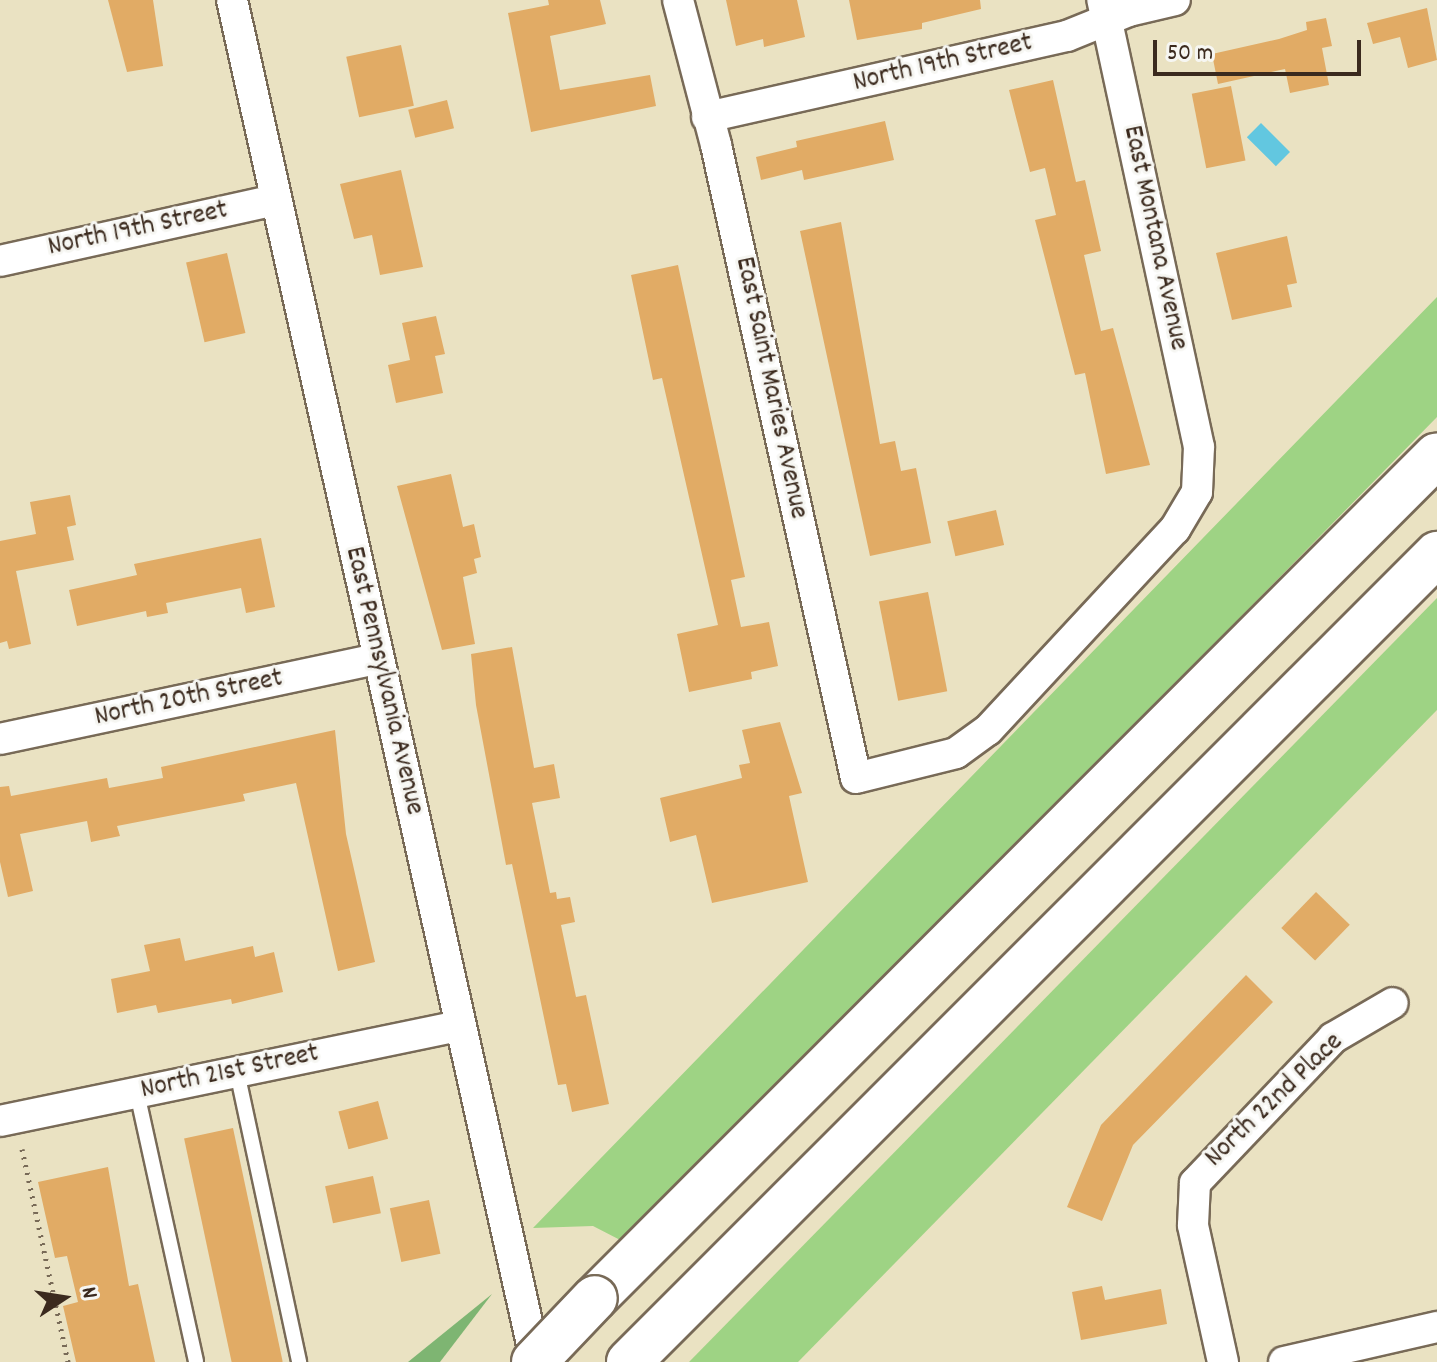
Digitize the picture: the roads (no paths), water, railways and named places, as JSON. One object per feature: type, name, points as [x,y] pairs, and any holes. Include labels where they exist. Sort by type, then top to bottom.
[{"type":"highway","points":[[535,1362],[595,1298],[1437,455]]},
{"type":"highway","points":[[629,1362],[1437,554]]},
{"type":"street","name":"East Pennsylvania Avenue","points":[[232,0],[535,1362]]},
{"type":"street","name":"East Saint Maries Avenue","points":[[678,0],[856,778]]},
{"type":"street","name":"North 19th Street","points":[[707,117],[1067,36],[1104,10],[1175,0]]},
{"type":"street","name":"East Montana Avenue","points":[[856,778],[956,753],[988,730],[1175,529],[1190,507],[1201,477],[1199,447],[1104,10]]},
{"type":"street","name":"North 19th Street","points":[[0,261],[276,200]]},
{"type":"street","name":"North 20th Street","points":[[0,739],[377,659]]},
{"type":"street","name":"North 22nd Place","points":[[1223,1362],[1193,1225],[1195,1183],[1333,1038],[1393,1003]]},
{"type":"street","name":"North 21st Street","points":[[0,1121],[460,1026]]},
{"type":"street","points":[[1284,1362],[1437,1327]]},
{"type":"lane","points":[[237,1072],[299,1362]]},
{"type":"lane","points":[[137,1093],[196,1362]]},
{"type":"water","points":[[1261,123],[1290,152],[1276,166],[1247,137]]}]
